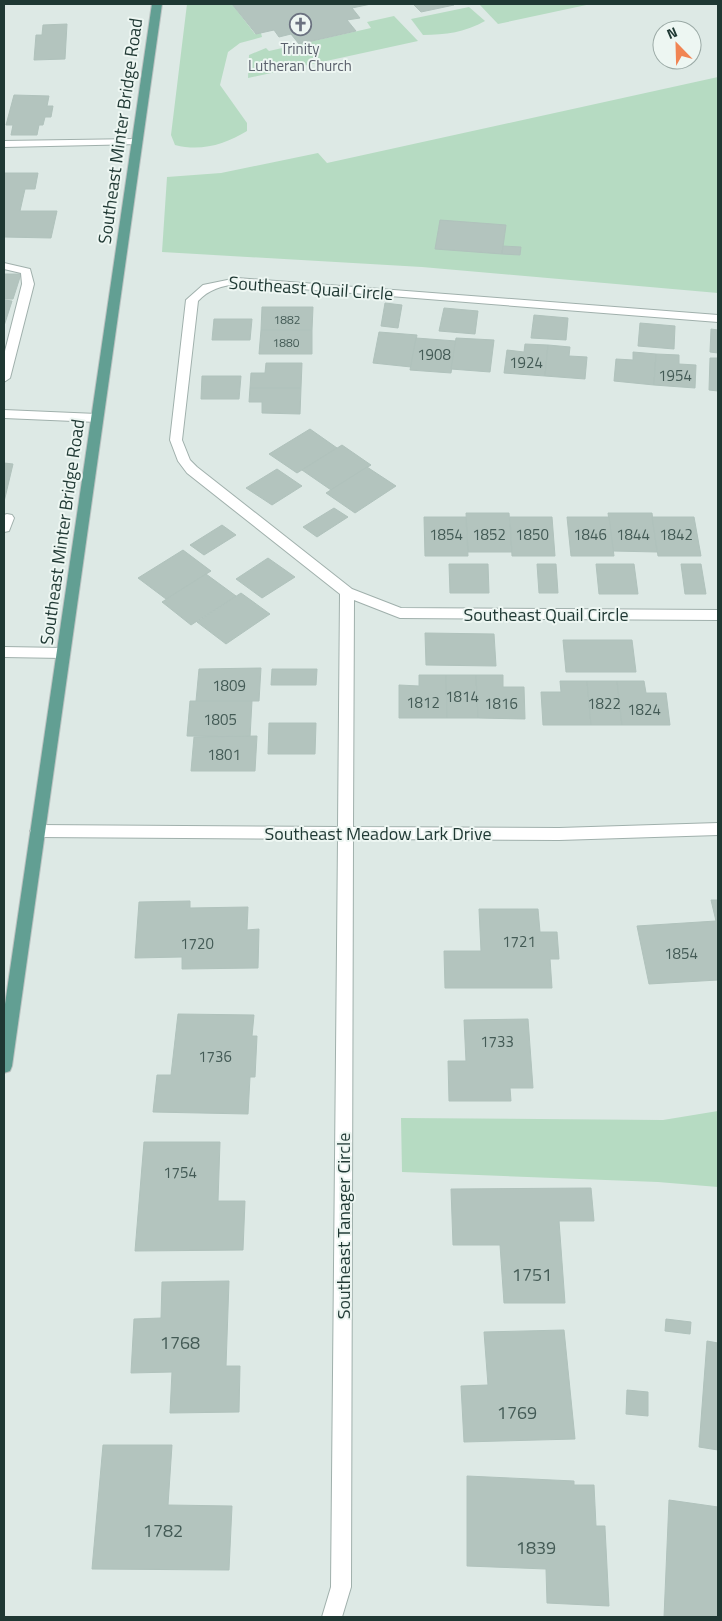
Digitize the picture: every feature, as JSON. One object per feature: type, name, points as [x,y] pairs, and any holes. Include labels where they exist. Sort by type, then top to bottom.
[{"type":"main road","name":"Southeast Minter Bridge Road","points":[[4,1066],[6,1039],[38,831],[157,4]]},
{"type":"street","points":[[4,144],[137,142]]},
{"type":"street","points":[[4,266],[13,266],[26,271],[28,284],[4,378]]},
{"type":"street","name":"Southeast Quail Circle","points":[[718,318],[237,281],[221,282],[199,291],[192,300],[176,440],[184,461],[192,470],[347,592],[400,613],[718,615]]},
{"type":"street","points":[[4,414],[97,418]]},
{"type":"street","points":[[346,833],[347,592]]},
{"type":"street","points":[[4,652],[63,653]]},
{"type":"street","name":"Southeast Meadow Lark Drive","points":[[38,831],[559,834],[718,829]]},
{"type":"street","name":"Southeast Tanager Circle","points":[[332,1617],[341,1587],[346,833]]},
{"type":"green space","points":[[187,4],[232,4],[255,34],[261,33],[262,37],[240,43],[228,52],[220,85],[247,123],[247,131],[213,146],[195,148],[175,145],[171,135]]},
{"type":"green space","points":[[479,4],[591,4],[498,24]]},
{"type":"green space","points":[[469,7],[485,21],[455,32],[423,35],[411,19]]},
{"type":"green space","points":[[394,16],[418,41],[248,78],[249,55],[266,48],[269,51],[371,28],[367,22]]},
{"type":"green space","points":[[718,77],[718,293],[422,267],[162,252],[167,177],[221,173],[318,153],[327,163]]},
{"type":"green space","points":[[718,1111],[718,1187],[658,1182],[402,1172],[401,1118],[663,1120]]},
{"type":"building","name":"Trinity Lutheran Church","points":[[232,4],[371,4],[352,8],[360,18],[347,20],[356,31],[299,44],[291,34],[279,37],[274,30],[256,34]]},
{"type":"building","points":[[413,4],[452,4],[454,5],[421,12]]},
{"type":"building","points":[[67,24],[65,59],[34,60],[36,35],[42,35],[43,25]]},
{"type":"building","points":[[14,95],[49,96],[47,106],[53,106],[51,117],[45,117],[43,125],[39,125],[37,135],[11,135],[13,125],[6,125]]},
{"type":"building","points":[[4,173],[38,173],[35,189],[25,189],[20,211],[57,211],[51,238],[4,237]]},
{"type":"building","points":[[440,220],[506,225],[502,254],[435,249]]},
{"type":"building","points":[[503,246],[521,247],[520,255],[502,254]]},
{"type":"building","points":[[4,274],[21,274],[13,299],[4,299]]},
{"type":"building","points":[[4,300],[12,301],[4,326]]},
{"type":"building","points":[[385,303],[402,305],[398,328],[381,326]]},
{"type":"building","points":[[262,307],[313,307],[312,330],[261,330]]},
{"type":"building","points":[[444,308],[478,311],[475,334],[439,331]]},
{"type":"building","points":[[534,315],[568,318],[566,340],[531,338]]},
{"type":"building","points":[[214,319],[252,319],[250,340],[212,340]]},
{"type":"building","points":[[640,323],[675,326],[674,349],[638,346]]},
{"type":"building","points":[[711,329],[718,330],[718,353],[710,352]]},
{"type":"building","points":[[261,330],[312,330],[312,354],[259,354]]},
{"type":"building","points":[[379,332],[417,335],[411,367],[373,363]]},
{"type":"building","points":[[416,338],[456,341],[451,373],[410,370]]},
{"type":"building","points":[[456,338],[494,340],[490,372],[451,369]]},
{"type":"building","points":[[525,344],[548,345],[545,376],[504,373],[507,350],[524,352]]},
{"type":"building","points":[[548,345],[570,347],[569,356],[587,357],[585,379],[545,376]]},
{"type":"building","points":[[633,352],[656,354],[654,385],[614,381],[616,359],[633,360]]},
{"type":"building","points":[[656,354],[679,355],[679,364],[696,365],[695,388],[654,385]]},
{"type":"building","points":[[710,358],[718,358],[718,391],[709,390]]},
{"type":"building","points":[[266,363],[302,363],[301,388],[250,388],[251,373],[265,373]]},
{"type":"building","points":[[202,376],[241,376],[239,399],[201,399]]},
{"type":"building","points":[[250,388],[301,388],[300,414],[262,413],[262,402],[249,402]]},
{"type":"building","points":[[310,429],[337,448],[297,473],[269,454]]},
{"type":"building","points":[[342,445],[371,465],[331,490],[302,470]]},
{"type":"building","points":[[4,463],[13,464],[4,502]]},
{"type":"building","points":[[367,467],[396,486],[355,513],[326,493]]},
{"type":"building","points":[[277,469],[302,486],[272,505],[246,488]]},
{"type":"building","points":[[334,508],[348,517],[317,537],[303,527]]},
{"type":"building","points":[[466,513],[509,513],[512,552],[468,552]]},
{"type":"building","points":[[608,513],[652,513],[657,552],[613,551]]},
{"type":"building","points":[[424,517],[466,517],[468,556],[425,556]]},
{"type":"building","points":[[510,517],[552,517],[555,556],[512,556]]},
{"type":"building","points":[[567,517],[609,517],[614,556],[571,556]]},
{"type":"building","points":[[652,517],[694,517],[701,556],[658,556]]},
{"type":"building","points":[[222,525],[236,535],[204,555],[190,545]]},
{"type":"building","points":[[183,550],[211,571],[166,599],[138,578]]},
{"type":"building","points":[[268,558],[295,577],[262,598],[236,579]]},
{"type":"building","points":[[449,564],[488,564],[489,593],[450,593]]},
{"type":"building","points":[[537,564],[556,564],[558,593],[539,593]]},
{"type":"building","points":[[596,564],[634,564],[638,594],[599,594]]},
{"type":"building","points":[[681,564],[701,564],[706,594],[685,594]]},
{"type":"building","points":[[206,574],[236,596],[191,625],[162,602]]},
{"type":"building","points":[[241,593],[270,614],[226,644],[197,622]]},
{"type":"building","points":[[425,633],[494,634],[496,666],[426,665]]},
{"type":"building","points":[[563,640],[632,640],[636,672],[566,672]]},
{"type":"building","points":[[261,668],[259,701],[196,701],[199,669]]},
{"type":"building","points":[[272,669],[317,669],[316,685],[271,685]]},
{"type":"building","points":[[419,675],[446,675],[447,718],[399,718],[399,685],[419,686]]},
{"type":"building","points":[[446,675],[476,675],[478,718],[447,718]]},
{"type":"building","points":[[476,675],[503,675],[503,687],[524,687],[525,719],[478,718]]},
{"type":"building","points":[[560,681],[587,681],[591,725],[543,725],[541,692],[561,692]]},
{"type":"building","points":[[587,681],[617,681],[622,725],[591,725]]},
{"type":"building","points":[[617,681],[644,681],[646,693],[666,693],[670,725],[622,725]]},
{"type":"building","points":[[190,701],[252,701],[250,737],[187,736]]},
{"type":"building","points":[[269,723],[316,723],[315,754],[268,754]]},
{"type":"building","points":[[257,736],[255,771],[191,771],[194,737]]},
{"type":"building","points":[[711,900],[718,900],[718,980],[649,984],[637,926],[716,921]]},
{"type":"building","points":[[190,901],[190,908],[248,907],[247,930],[259,929],[258,968],[182,969],[182,957],[135,958],[139,902]]},
{"type":"building","points":[[479,909],[538,909],[540,932],[557,932],[559,959],[550,959],[552,988],[445,988],[444,951],[481,951]]},
{"type":"building","points":[[178,1014],[254,1015],[252,1036],[257,1036],[255,1077],[250,1077],[248,1114],[153,1112],[157,1075],[171,1075]]},
{"type":"building","points":[[528,1019],[533,1088],[510,1088],[511,1101],[449,1101],[448,1061],[466,1061],[464,1020]]},
{"type":"building","points":[[144,1142],[220,1142],[218,1201],[245,1201],[243,1250],[135,1251]]},
{"type":"building","points":[[591,1188],[594,1221],[559,1221],[565,1303],[504,1303],[500,1245],[453,1245],[451,1189]]},
{"type":"building","points":[[229,1281],[226,1366],[240,1366],[239,1412],[170,1413],[172,1372],[131,1373],[134,1319],[161,1318],[162,1282]]},
{"type":"building","points":[[666,1319],[691,1322],[690,1334],[665,1331]]},
{"type":"building","points":[[564,1330],[575,1439],[464,1442],[461,1386],[488,1385],[484,1332]]},
{"type":"building","points":[[707,1341],[718,1343],[718,1450],[699,1447]]},
{"type":"building","points":[[627,1390],[648,1392],[648,1416],[626,1414]]},
{"type":"building","points":[[103,1445],[172,1445],[168,1505],[232,1506],[229,1570],[92,1569]]},
{"type":"building","points":[[467,1476],[574,1481],[574,1485],[594,1485],[596,1526],[605,1526],[609,1606],[547,1603],[546,1569],[467,1566]]},
{"type":"building","points":[[669,1500],[718,1507],[718,1617],[664,1617]]},
{"type":"place","name":"Trinity Lutheran Church","points":[[300,25]]}]
